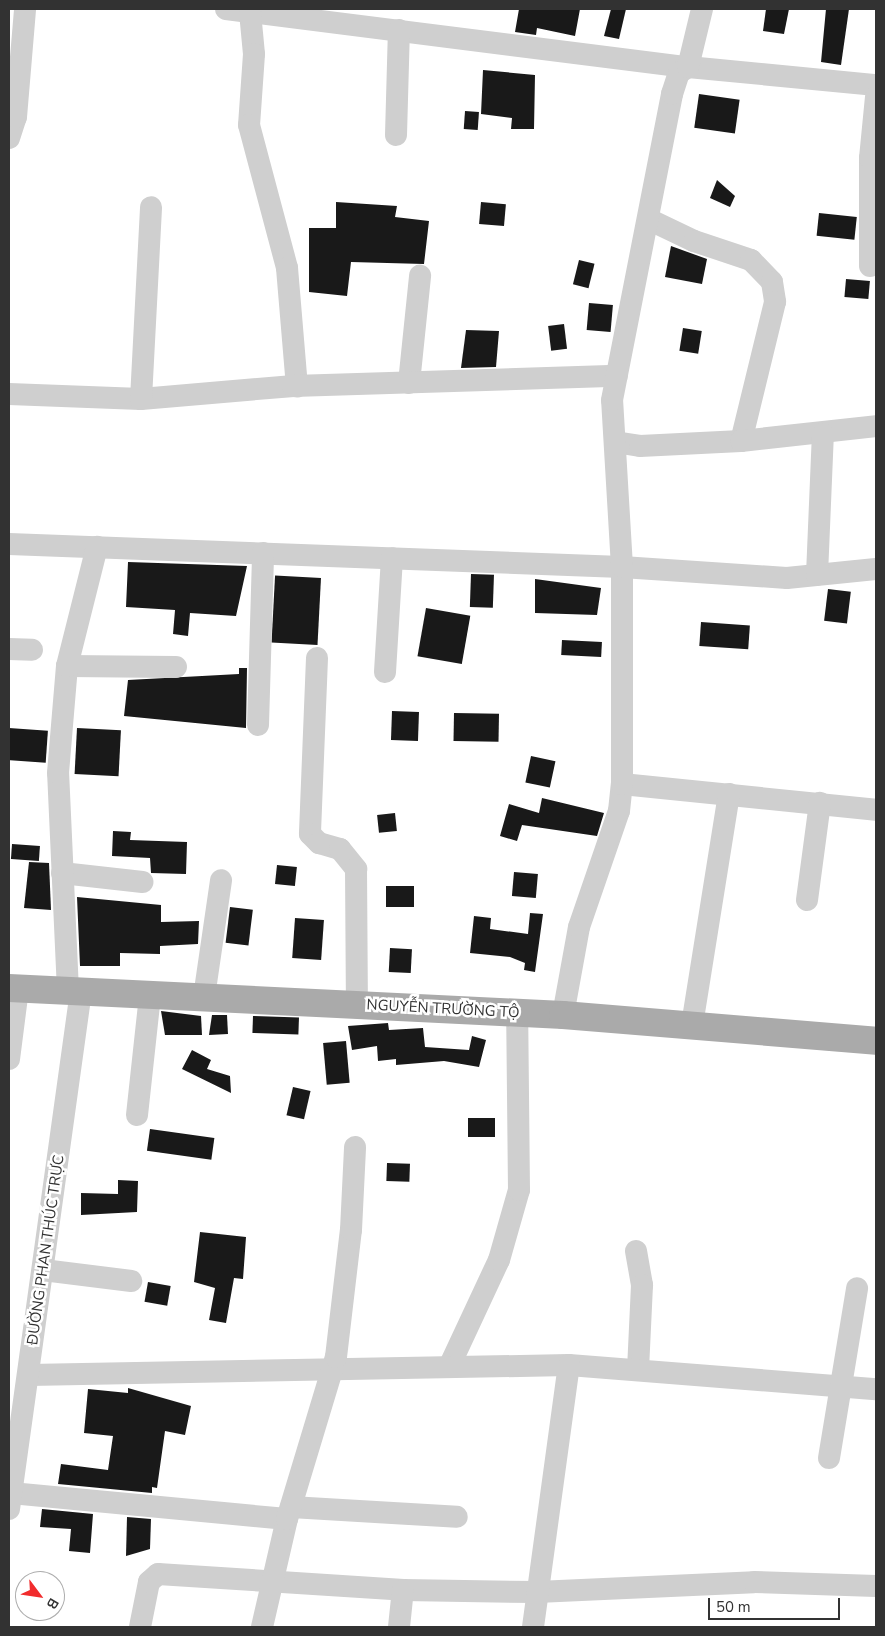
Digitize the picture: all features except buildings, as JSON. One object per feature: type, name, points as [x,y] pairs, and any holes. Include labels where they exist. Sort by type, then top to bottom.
[{"type":"main road","name":"NGUYỄN TRƯỜNG TỘ","points":[[13,988],[563,1014],[876,1041]]},
{"type":"street","points":[[9,138],[16,116],[26,9]]},
{"type":"street","points":[[226,9],[337,16],[399,30],[688,66],[876,85]]},
{"type":"street","points":[[563,1014],[579,927],[619,811],[622,784],[622,567],[612,400],[672,94],[679,73],[688,66],[702,9]]},
{"type":"street","points":[[250,12],[254,54],[250,125],[287,268],[298,386]]},
{"type":"street","points":[[396,135],[399,30]]},
{"type":"street","points":[[870,266],[870,167],[876,97]]},
{"type":"street","points":[[141,400],[151,207]]},
{"type":"street","points":[[648,219],[694,241],[751,260],[772,282],[775,302],[741,441]]},
{"type":"street","points":[[410,383],[420,276]]},
{"type":"street","points":[[9,394],[141,400],[298,386],[617,376]]},
{"type":"street","points":[[615,442],[640,446],[741,441],[823,434],[876,426]]},
{"type":"street","points":[[817,575],[823,434]]},
{"type":"street","points":[[9,544],[622,567],[787,578],[876,568]]},
{"type":"street","name":"ĐƯỜNG PHAN THÚC TRỰC","points":[[10,1501],[43,1270],[74,991],[62,873],[58,773],[67,666],[98,548]]},
{"type":"street","points":[[258,725],[263,554]]},
{"type":"street","points":[[385,672],[392,558]]},
{"type":"street","points":[[9,649],[32,650]]},
{"type":"street","points":[[317,658],[310,834],[319,843],[340,849],[356,869],[357,1005]]},
{"type":"street","points":[[67,666],[176,667]]},
{"type":"street","points":[[622,784],[876,810]]},
{"type":"street","points":[[692,1025],[729,794]]},
{"type":"street","points":[[807,900],[820,803]]},
{"type":"street","points":[[62,873],[142,882]]},
{"type":"street","points":[[204,997],[221,880]]},
{"type":"street","points":[[9,1059],[13,988]]},
{"type":"street","points":[[137,1115],[150,995]]},
{"type":"street","points":[[449,1367],[499,1260],[518,1190],[517,1012]]},
{"type":"street","points":[[262,1627],[289,1513],[333,1370],[351,1230],[355,1147]]},
{"type":"street","points":[[636,1251],[642,1285],[638,1370]]},
{"type":"street","points":[[43,1270],[131,1281]]},
{"type":"street","points":[[829,1458],[857,1288]]},
{"type":"street","points":[[532,1627],[568,1365]]},
{"type":"street","points":[[29,1375],[568,1365],[876,1389]]},
{"type":"street","points":[[10,1501],[289,1513],[458,1516]]},
{"type":"street","points":[[140,1627],[149,1582],[158,1574],[273,1580],[403,1590],[537,1592],[754,1582],[876,1586]]},
{"type":"street","points":[[399,1627],[403,1590]]}]
